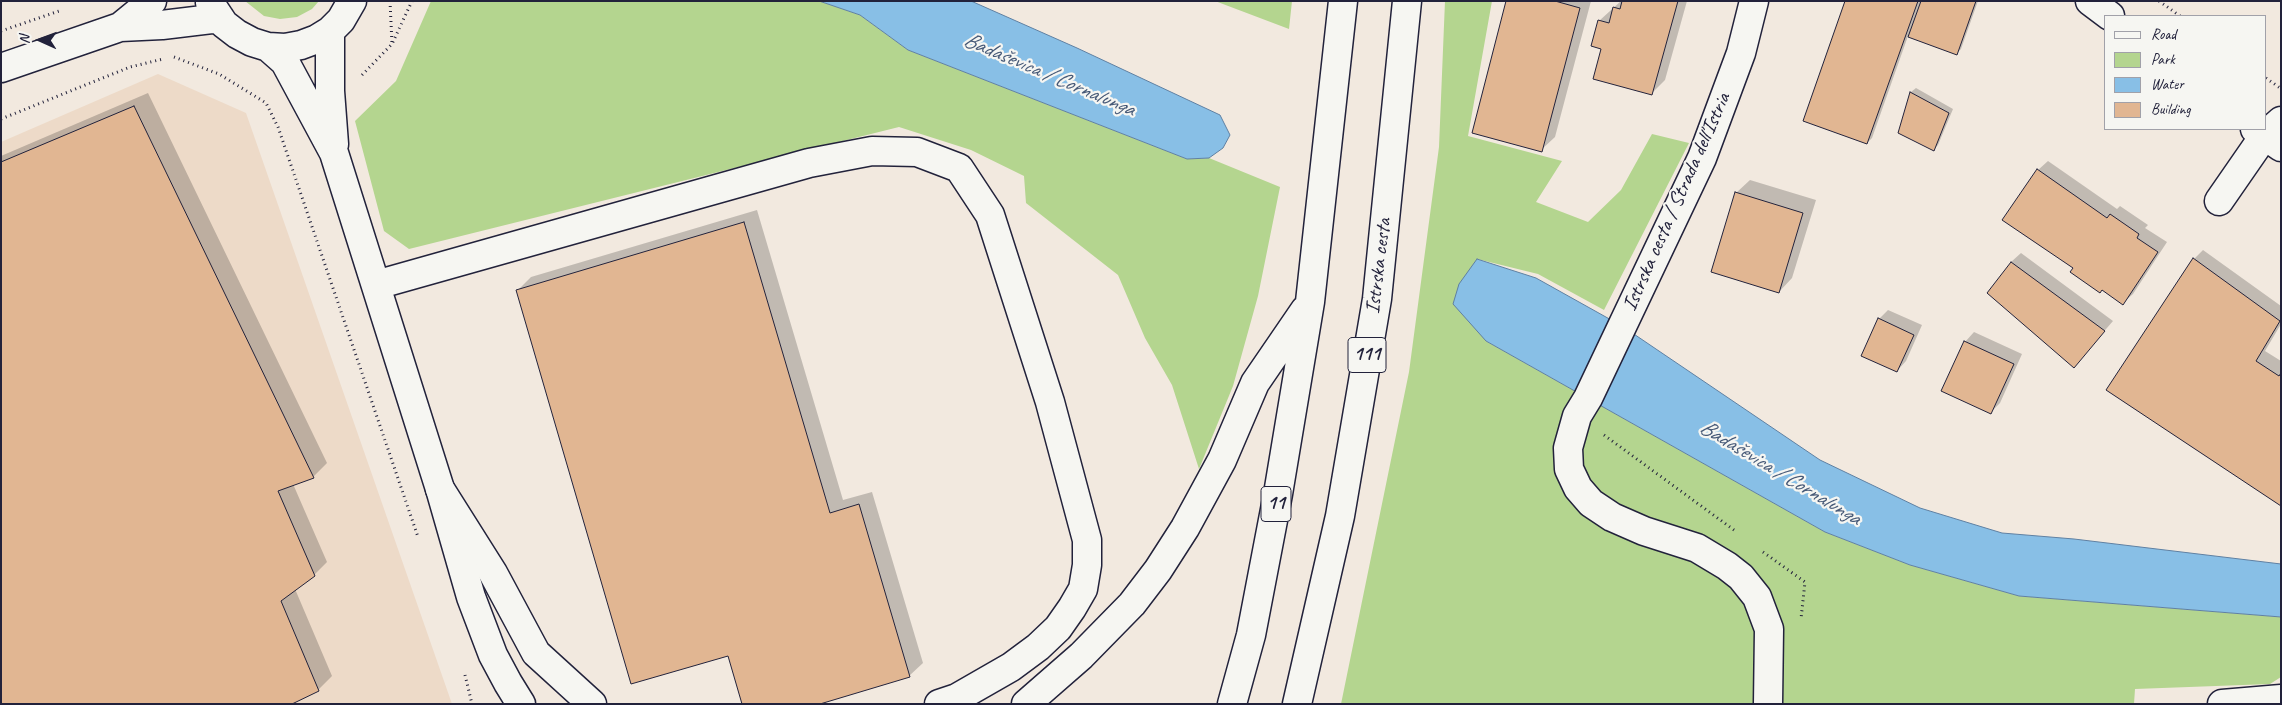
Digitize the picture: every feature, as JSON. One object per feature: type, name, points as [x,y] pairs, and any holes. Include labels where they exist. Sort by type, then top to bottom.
[{"type":"main road","points":[[120,27],[152,1]]},
{"type":"main road","points":[[1,68],[120,27],[162,25],[202,19],[215,10],[237,34],[252,42],[268,47],[285,48],[301,45],[330,31],[342,20],[352,1]]},
{"type":"main road","name":"11","points":[[1232,704],[1251,634],[1276,503],[1310,302],[1343,1]]},
{"type":"main road","name":"Istrska cesta","points":[[1297,704],[1340,516],[1377,299],[1408,1]]},
{"type":"main road","name":"Istrska cesta / Strada dell'Istria","points":[[1754,1],[1741,53],[1702,158],[1588,398],[1577,416],[1568,448],[1570,469],[1578,488],[1591,503],[1612,517],[1644,531],[1697,548],[1741,577],[1757,597],[1769,629],[1768,704]]},
{"type":"main road","points":[[2090,1],[2109,15]]},
{"type":"main road","points":[[330,31],[330,91],[334,153]]},
{"type":"main road","points":[[268,47],[284,62],[334,153],[440,488],[474,605],[493,655],[522,704]]},
{"type":"main road","points":[[2219,201],[2270,133]]},
{"type":"main road","points":[[376,285],[809,163],[872,151],[917,152],[959,168],[990,215],[1032,343],[1087,540],[1087,565],[1083,588],[1072,608],[1058,628],[1038,647],[1012,667],[957,698],[938,704]]},
{"type":"main road","points":[[1026,704],[1081,656],[1132,604],[1158,570],[1185,528],[1222,460],[1255,383],[1310,302]]},
{"type":"main road","points":[[440,488],[492,573],[536,653],[592,704]]},
{"type":"main road","points":[[2222,704],[2281,698]]},
{"type":"path","points":[[390,1],[392,44]]},
{"type":"path","points":[[2159,1],[2179,15]]},
{"type":"path","points":[[1,31],[63,10]]},
{"type":"path","points":[[1,119],[130,67],[172,57],[219,74],[266,103],[278,127],[419,540]]},
{"type":"path","points":[[2267,79],[2281,89]]},
{"type":"path","points":[[464,671],[472,704]]},
{"type":"shaded area","points":[[158,74],[246,113],[452,704],[1,704],[1,142]]},
{"type":"green space","points":[[245,1],[319,1],[312,9],[297,17],[280,19],[264,16]]},
{"type":"green space","points":[[431,1],[819,1],[860,15],[908,50],[1187,159],[1209,158],[1280,187],[1258,296],[1233,386],[1199,469],[1172,385],[1145,338],[1118,275],[1026,203],[1024,176],[971,150],[899,127],[409,249],[384,231],[355,121],[396,81]]},
{"type":"green space","points":[[1215,1],[1292,1],[1289,29]]},
{"type":"green space","points":[[1445,1],[1492,1],[1468,136],[1562,161],[1536,202],[1588,222],[1621,190],[1652,134],[1689,143],[1604,310],[1538,274],[1477,259],[1486,341],[1825,532],[1910,565],[2019,596],[2281,617],[2281,677],[2270,684],[2135,689],[2134,704],[1341,704],[1409,372],[1439,147]]},
{"type":"water","name":"Badaševica / Cornalunga","points":[[819,1],[971,1],[1220,115],[1230,135],[1223,148],[1209,158],[1187,159],[908,50],[860,15]]},
{"type":"water","name":"Badaševica / Cornalunga","points":[[1477,259],[1536,278],[1622,326],[1820,460],[1920,508],[2002,533],[2074,539],[2281,564],[2281,617],[2019,596],[1910,565],[1825,532],[1486,341],[1453,304],[1459,284]]},
{"type":"building","points":[[1506,1],[1555,1],[1580,8],[1542,152],[1472,133]]},
{"type":"building","points":[[1622,1],[1678,1],[1652,95],[1593,79],[1601,49],[1591,46],[1598,20],[1609,23],[1613,7],[1620,9]]},
{"type":"building","points":[[1845,1],[1918,1],[1867,144],[1803,121]]},
{"type":"building","points":[[1921,1],[1976,1],[1957,55],[1908,37]]},
{"type":"building","points":[[1910,92],[1949,113],[1934,151],[1898,133]]},
{"type":"building","points":[[134,106],[314,478],[278,491],[315,576],[281,601],[319,691],[292,704],[1,704],[1,162]]},
{"type":"building","points":[[2037,169],[2107,218],[2110,214],[2139,234],[2137,238],[2158,252],[2123,305],[2102,290],[2100,293],[2070,272],[2073,268],[2002,220]]},
{"type":"building","points":[[1735,192],[1803,213],[1779,293],[1711,272]]},
{"type":"building","points":[[744,222],[830,513],[859,504],[910,677],[820,704],[742,704],[728,656],[631,684],[516,290]]},
{"type":"building","points":[[2193,258],[2280,321],[2256,361],[2279,376],[2281,373],[2281,506],[2106,390]]},
{"type":"building","points":[[2011,262],[2105,331],[2074,368],[1987,293]]},
{"type":"building","points":[[1878,318],[1914,335],[1897,372],[1861,356]]},
{"type":"building","points":[[1964,341],[2014,364],[1991,414],[1941,391]]}]
